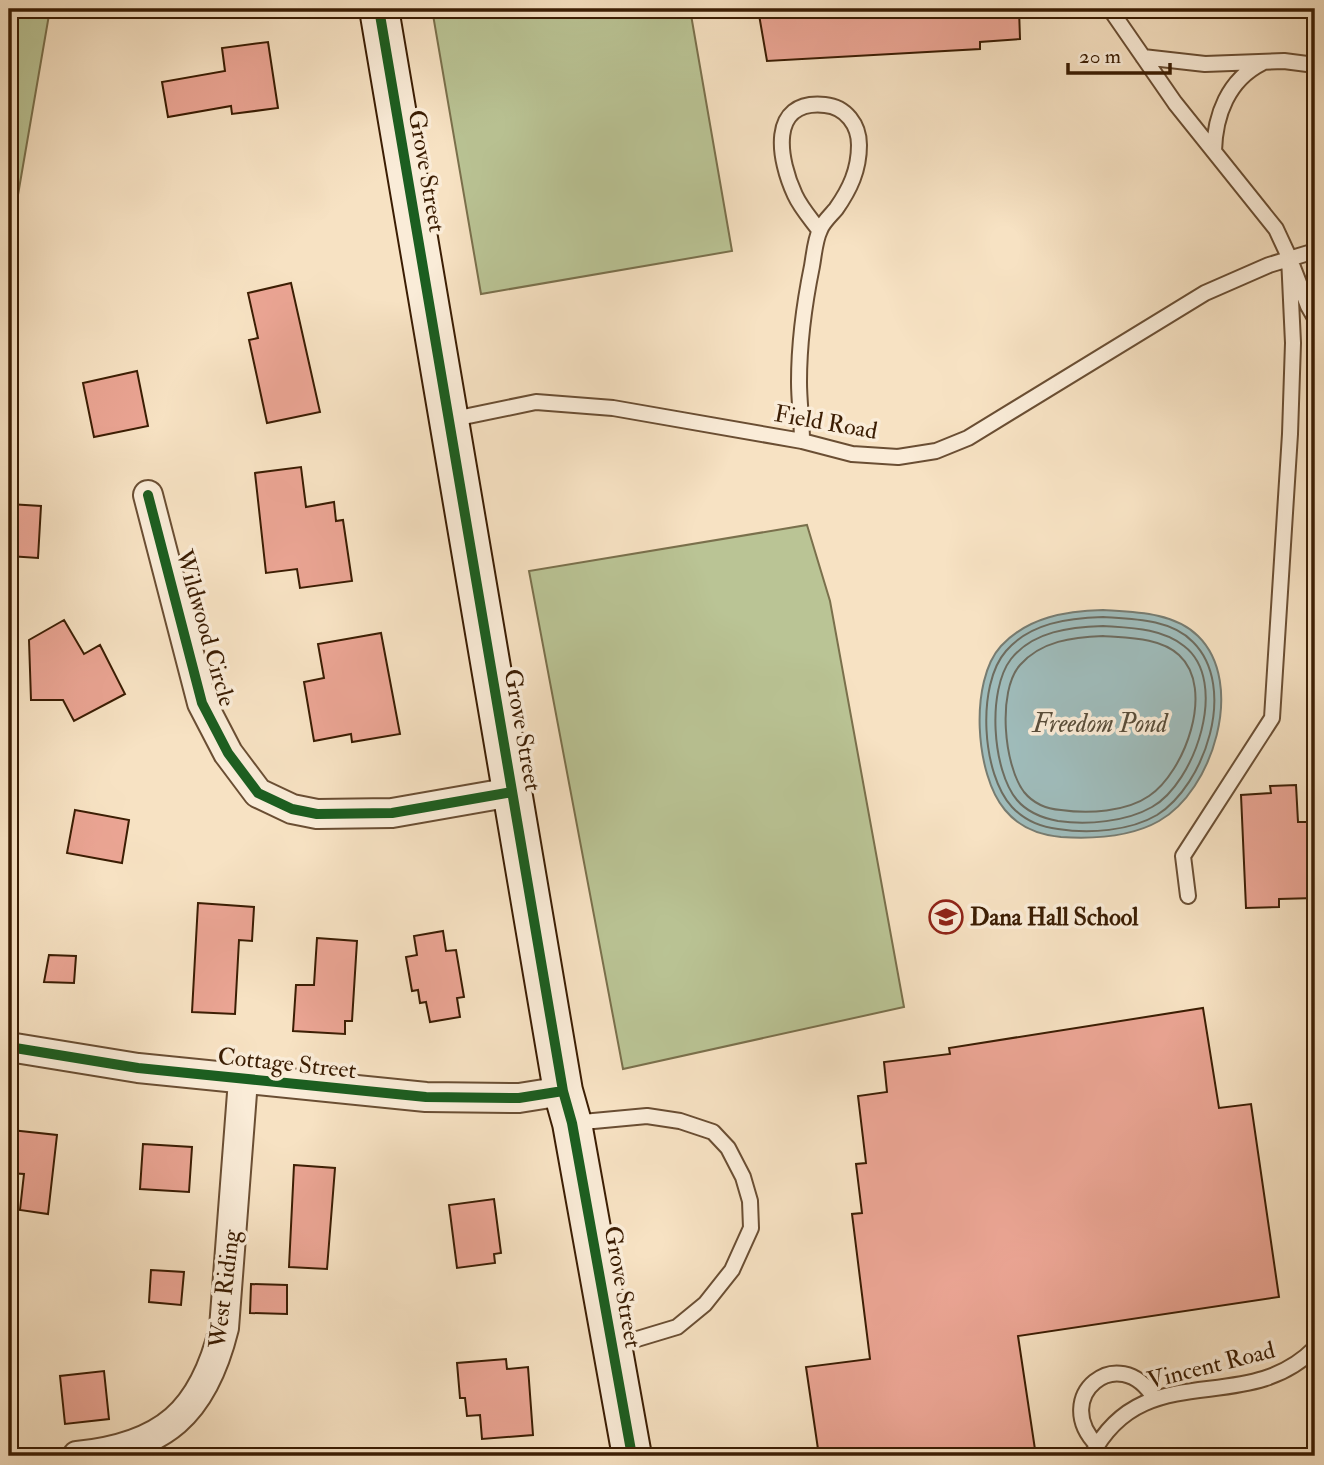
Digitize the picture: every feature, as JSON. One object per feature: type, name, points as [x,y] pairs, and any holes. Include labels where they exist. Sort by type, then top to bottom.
[{"type":"street","name":"Grove Street","points":[[379,9],[512,792],[632,1456]]},
{"type":"street","name":"Wildwood Circle","points":[[148,495],[202,703],[228,754],[258,793],[292,809],[317,814],[392,813],[512,792]]},
{"type":"street","name":"Cottage Street","points":[[9,1047],[138,1068],[243,1080],[426,1097],[519,1098],[568,1107]]},
{"type":"street","name":"West Riding","points":[[77,1456],[125,1449],[156,1436],[180,1418],[216,1361],[224,1328],[243,1080]]},
{"type":"lane","points":[[1110,9],[1175,103],[1276,229],[1315,317]]},
{"type":"lane","points":[[1143,57],[1205,64],[1293,62],[1315,65]]},
{"type":"lane","points":[[1214,151],[1215,128],[1223,104],[1238,81],[1264,63]]},
{"type":"lane","points":[[803,440],[799,397],[800,350],[807,291],[819,230],[852,184],[859,144],[858,132],[848,116],[830,106],[810,105],[791,114],[782,132],[781,146],[796,198],[819,230]]},
{"type":"lane","name":"Field Road","points":[[448,420],[536,402],[613,408],[803,440],[852,454],[898,457],[936,451],[968,438],[1193,299],[1247,273],[1289,257],[1315,251]]},
{"type":"lane","points":[[1188,895],[1183,856],[1272,718],[1290,434],[1293,343],[1289,257]]},
{"type":"lane","points":[[568,1107],[680,1121],[713,1132],[728,1148],[743,1177],[750,1201],[751,1228],[732,1270],[705,1304],[677,1327],[612,1346]]},
{"type":"lane","name":"Vincent Road","points":[[1094,1450],[1108,1430],[1120,1419],[1154,1398],[1174,1392],[1231,1388],[1272,1377],[1289,1370],[1315,1348]]},
{"type":"lane","points":[[1094,1450],[1082,1425],[1080,1413],[1086,1392],[1095,1383],[1106,1376],[1129,1374],[1139,1379],[1154,1398]]},
{"type":"green space","points":[[9,9],[50,9],[9,247]]},
{"type":"green space","points":[[432,9],[690,9],[732,251],[481,294]]},
{"type":"green space","points":[[807,525],[830,601],[904,1007],[623,1069],[529,571]]},
{"type":"water","name":"Freedom Pond","points":[[1103,610],[1166,618],[1198,636],[1212,656],[1220,681],[1221,707],[1217,735],[1208,762],[1195,786],[1178,806],[1159,821],[1136,831],[1112,836],[1073,838],[1045,834],[1030,829],[1005,810],[987,775],[980,728],[984,681],[1001,646],[1023,628],[1062,614]]},
{"type":"building","points":[[758,9],[1019,9],[1020,39],[980,42],[980,49],[767,61]]},
{"type":"building","points":[[268,42],[278,108],[232,114],[231,106],[168,117],[162,82],[225,71],[222,48]]},
{"type":"building","points":[[291,283],[320,412],[267,423],[249,340],[258,338],[248,293]]},
{"type":"building","points":[[137,371],[148,426],[94,437],[83,383]]},
{"type":"building","points":[[301,467],[306,507],[334,502],[336,521],[343,520],[352,581],[300,588],[297,569],[266,573],[255,473]]},
{"type":"building","points":[[9,504],[41,506],[38,558],[9,556]]},
{"type":"building","points":[[64,620],[84,654],[100,645],[125,694],[74,721],[63,700],[31,700],[29,640]]},
{"type":"building","points":[[381,633],[400,734],[352,742],[351,734],[314,741],[304,682],[324,678],[318,644]]},
{"type":"building","points":[[1296,785],[1298,822],[1315,822],[1315,898],[1279,899],[1279,907],[1246,908],[1241,795],[1271,793],[1270,786]]},
{"type":"building","points":[[75,810],[129,820],[122,863],[67,853]]},
{"type":"building","points":[[198,903],[254,907],[252,941],[239,940],[235,1014],[192,1012]]},
{"type":"building","points":[[443,931],[446,951],[456,950],[464,997],[457,998],[460,1017],[430,1022],[426,1002],[420,1003],[418,990],[412,991],[406,957],[417,955],[414,936]]},
{"type":"building","points":[[317,938],[357,941],[352,1021],[345,1021],[345,1034],[293,1031],[296,985],[314,985]]},
{"type":"building","points":[[49,955],[76,956],[74,983],[44,982]]},
{"type":"building","points":[[1203,1008],[1219,1108],[1251,1104],[1279,1297],[1018,1336],[1036,1456],[819,1456],[806,1367],[870,1359],[852,1214],[862,1213],[856,1164],[866,1163],[858,1096],[887,1092],[884,1062],[950,1054],[949,1048]]},
{"type":"building","points":[[11,1130],[57,1135],[48,1214],[20,1210],[24,1174],[9,1173]]},
{"type":"building","points":[[143,1144],[192,1147],[189,1192],[140,1189]]},
{"type":"building","points":[[294,1165],[335,1168],[327,1269],[289,1267]]},
{"type":"building","points":[[494,1199],[501,1253],[494,1254],[495,1263],[457,1268],[449,1205]]},
{"type":"building","points":[[151,1270],[184,1272],[181,1305],[149,1302]]},
{"type":"building","points":[[251,1284],[287,1285],[287,1314],[250,1313]]},
{"type":"building","points":[[506,1359],[507,1369],[528,1367],[533,1435],[482,1439],[480,1415],[467,1416],[465,1398],[460,1398],[457,1363]]},
{"type":"building","points":[[104,1371],[109,1419],[65,1424],[60,1376]]},
{"type":"cycle path","points":[[379,9],[563,1091],[572,1123],[632,1456]]},
{"type":"cycle path","points":[[148,495],[202,703],[228,753],[258,793],[292,809],[317,814],[392,813],[512,792]]},
{"type":"cycle path","points":[[9,1047],[138,1068],[426,1097],[519,1098],[563,1091]]},
{"type":"place","name":"Dana Hall School","points":[[946,917]]}]
